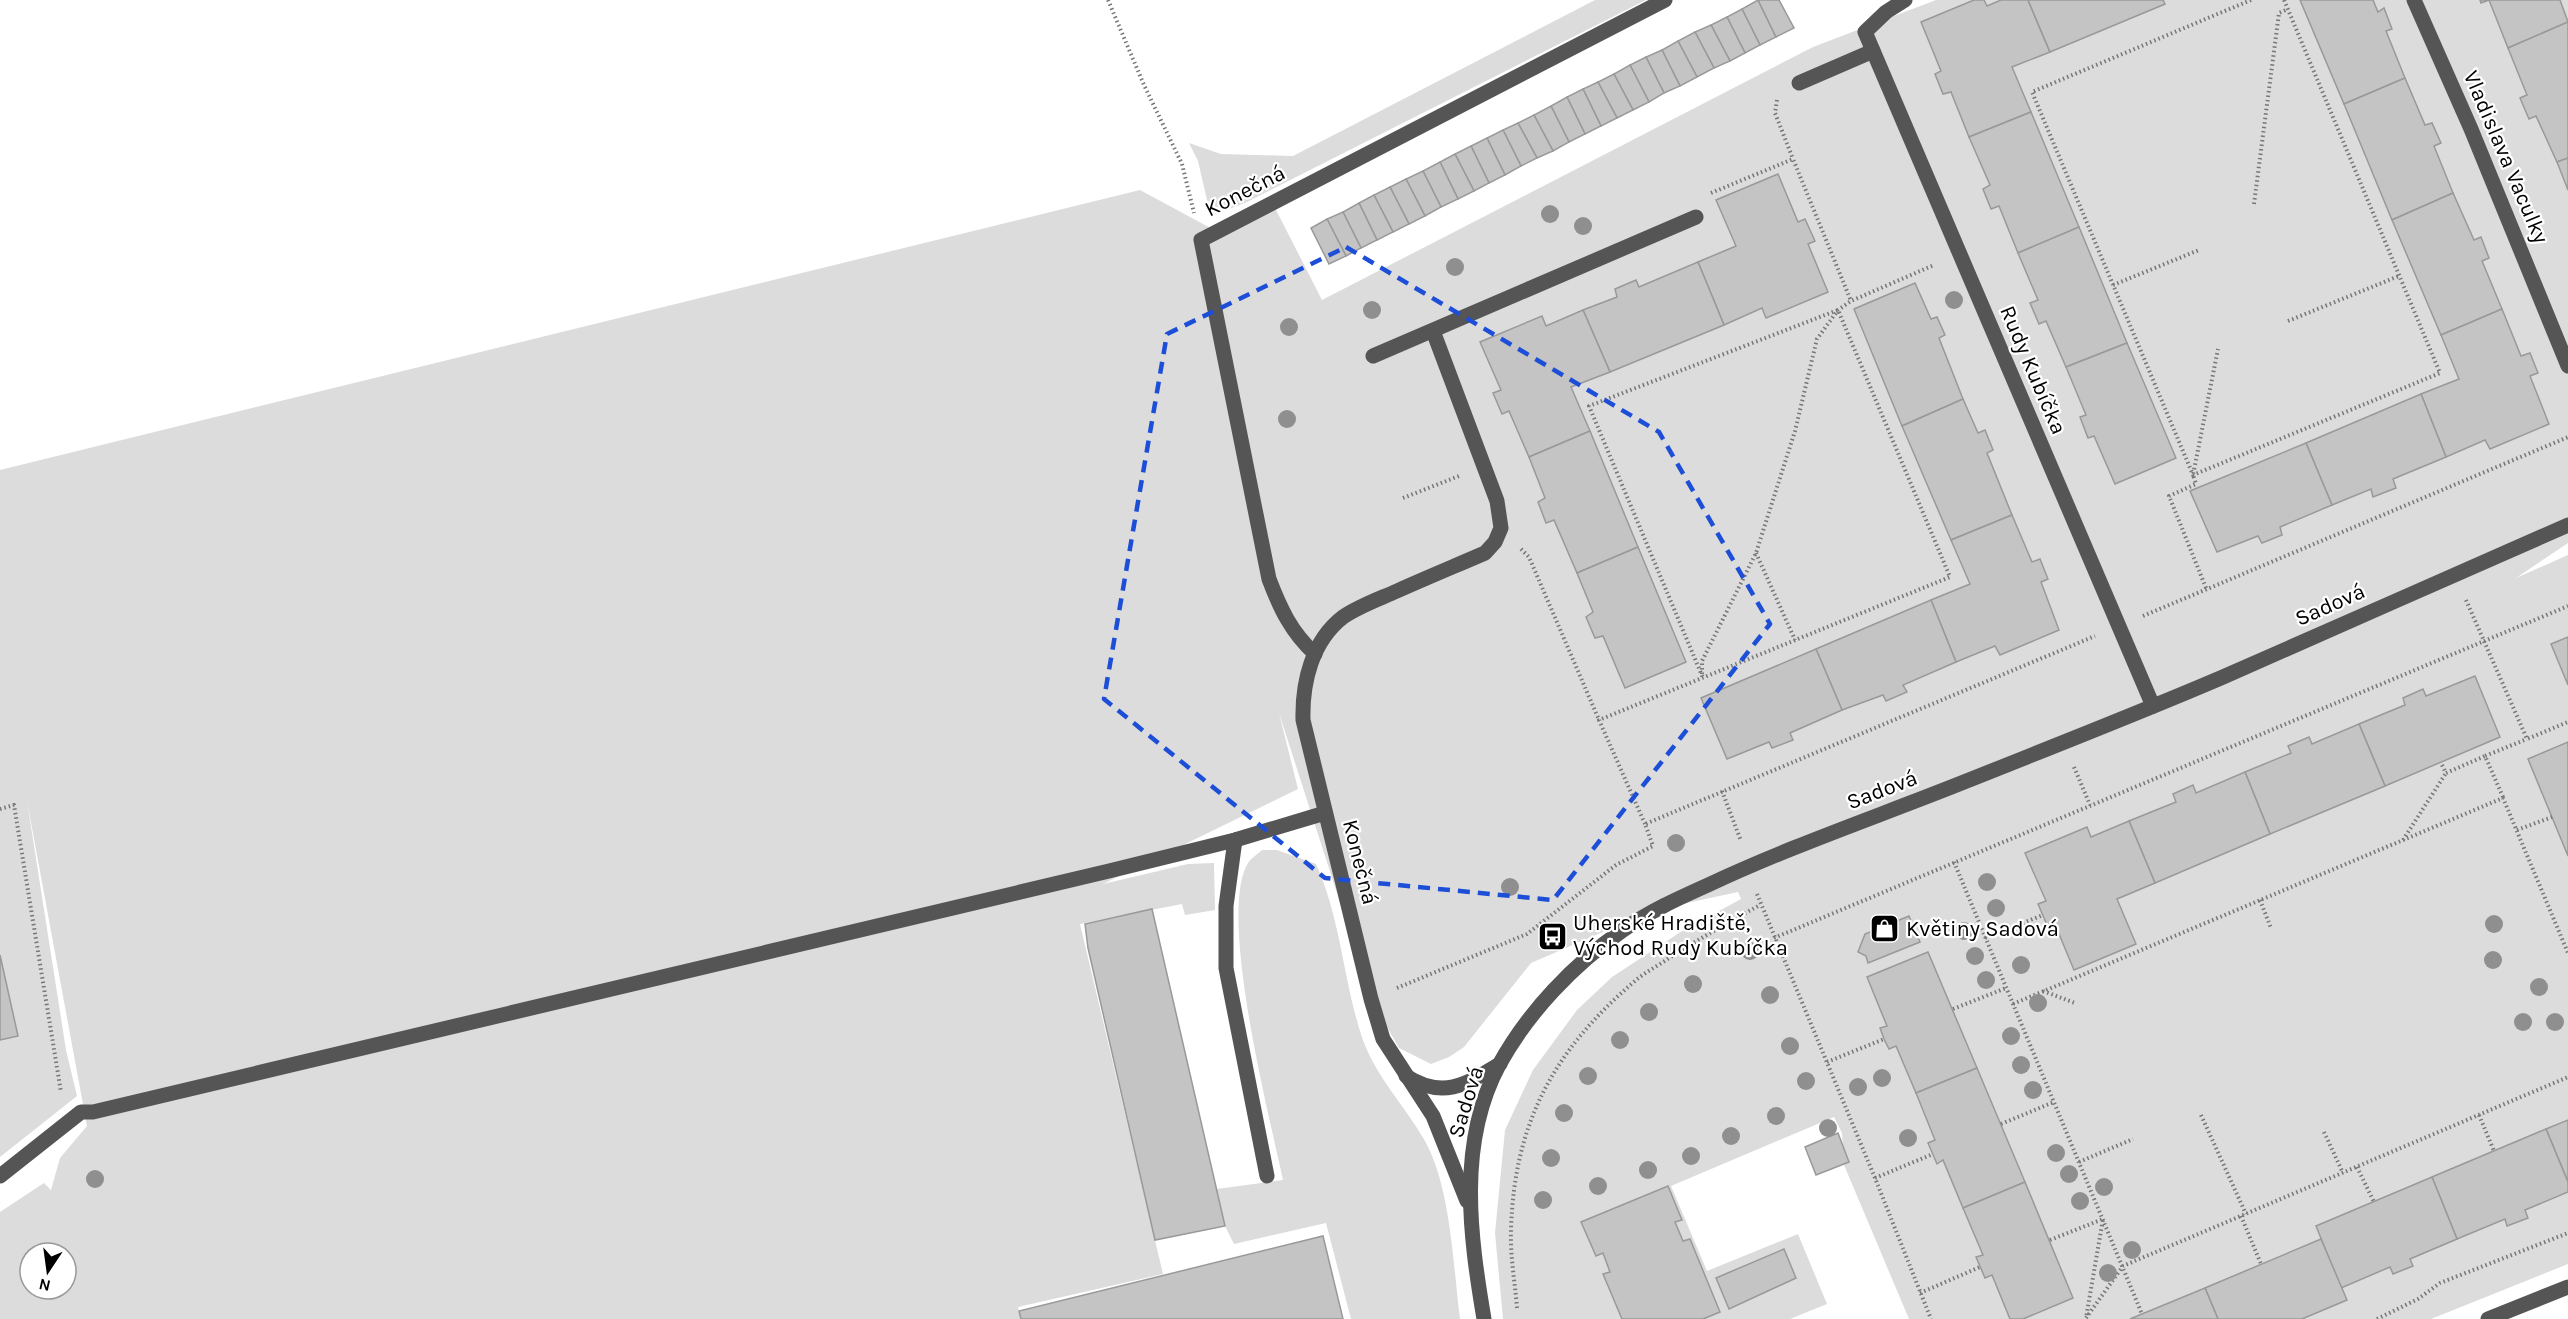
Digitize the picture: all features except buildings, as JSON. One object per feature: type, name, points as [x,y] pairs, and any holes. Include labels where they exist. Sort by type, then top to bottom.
[{"type":"street","name":"Konečná","points":[[1315,654],[1284,617],[1269,579],[1201,240],[1665,0]]},
{"type":"street","name":"Rudy Kubíčka","points":[[1905,0],[1886,12],[1864,32],[2153,706]]},
{"type":"street","name":"Vladislava Vaculky","points":[[2414,0],[2471,129],[2568,366]]},
{"type":"street","points":[[1799,83],[1873,51]]},
{"type":"street","points":[[1373,356],[1696,218]]},
{"type":"street","points":[[1433,331],[1485,466],[1497,501],[1501,528]]},
{"type":"street","name":"Sadová","points":[[1484,1319],[1473,1258],[1469,1207],[1478,1128],[1488,1090],[1500,1064],[1532,1017],[1562,982],[1597,950],[1654,910],[1748,866],[2153,706],[2568,525]]},
{"type":"street","name":"Konečná","points":[[1469,1207],[1450,1153],[1433,1116],[1383,1039],[1371,999],[1303,720],[1305,680],[1315,654],[1325,636],[1345,616],[1485,553],[1495,543],[1501,528]]},
{"type":"street","points":[[0,1176],[81,1112],[93,1112],[1235,840],[1325,813]]},
{"type":"street","points":[[1235,840],[1226,906],[1226,968],[1267,1176]]},
{"type":"street","points":[[1404,1074],[1422,1084],[1448,1089],[1463,1085],[1500,1064]]},
{"type":"street","points":[[2488,1319],[2568,1287]]},
{"type":"path","points":[[1108,0],[1144,85],[1182,164],[1201,240]]},
{"type":"path","points":[[2206,588],[2169,496],[2196,484],[2193,475],[2032,92],[2252,0]]},
{"type":"path","points":[[2193,475],[2440,373],[2284,0]]},
{"type":"path","points":[[2254,204],[2279,13],[2288,9]]},
{"type":"path","points":[[1799,83],[1783,90],[1776,104],[1779,125],[1851,301]]},
{"type":"path","points":[[1696,218],[1706,213],[1700,198],[1793,159]]},
{"type":"path","points":[[2113,285],[2199,250]]},
{"type":"path","points":[[1702,678],[1589,406],[1838,310],[1851,301],[1960,255]]},
{"type":"path","points":[[2288,321],[2399,276]]},
{"type":"path","points":[[1702,678],[1702,661],[1756,554],[1795,431],[1817,339],[1838,310]]},
{"type":"path","points":[[1599,720],[1950,577],[1838,310]]},
{"type":"path","points":[[2193,475],[2218,350]]},
{"type":"path","points":[[1646,824],[2568,437]]},
{"type":"path","points":[[1403,498],[1485,466]]},
{"type":"path","points":[[1371,999],[1527,934],[1616,866],[1653,846],[1646,824],[1529,557],[1501,528]]},
{"type":"path","points":[[1756,554],[1795,640]]},
{"type":"path","points":[[2454,575],[2527,739]]},
{"type":"path","points":[[1774,938],[2568,606]]},
{"type":"path","points":[[2403,840],[2446,773],[2568,722]]},
{"type":"path","points":[[2064,742],[2090,805]]},
{"type":"path","points":[[2485,756],[2568,953]]},
{"type":"path","points":[[2442,765],[2446,773]]},
{"type":"path","points":[[1722,791],[1760,905],[1875,1178],[1931,1319]]},
{"type":"path","points":[[2013,1004],[2503,798]]},
{"type":"path","points":[[0,808],[14,805],[66,1122]]},
{"type":"path","points":[[2517,830],[2552,817]]},
{"type":"path","points":[[1954,862],[2142,1314]]},
{"type":"path","points":[[2260,900],[2271,928]]},
{"type":"path","points":[[1517,1308],[1511,1231],[1516,1172],[1530,1120],[1555,1069],[1585,1028],[1636,980],[1707,934],[1760,905]]},
{"type":"path","points":[[1985,938],[2043,915]]},
{"type":"path","points":[[1953,1009],[2006,988]]},
{"type":"path","points":[[2043,991],[2075,1003]]},
{"type":"path","points":[[1827,1062],[1884,1040]]},
{"type":"path","points":[[2085,1319],[2123,1266],[2568,1077]]},
{"type":"path","points":[[2001,1124],[2054,1102]]},
{"type":"path","points":[[2202,1115],[2261,1264]]},
{"type":"path","points":[[2479,1115],[2494,1151]]},
{"type":"path","points":[[2324,1132],[2343,1173]]},
{"type":"path","points":[[2079,1162],[2133,1139]]},
{"type":"path","points":[[1875,1178],[1933,1154]]},
{"type":"path","points":[[2357,1167],[2374,1202]]},
{"type":"path","points":[[2050,1240],[2103,1219]]},
{"type":"path","points":[[2085,1319],[2103,1219]]},
{"type":"path","points":[[2377,1319],[2418,1299],[2440,1283],[2568,1233]]},
{"type":"path","points":[[1920,1293],[1980,1267]]},
{"type":"highlighted area","points":[[1346,247],[1659,432],[1770,624],[1553,900],[1325,878],[1104,699],[1167,334]]},
{"type":"shaded area","points":[[1595,0],[1646,0],[1247,202],[1217,214],[1210,213],[1198,161],[1189,143],[1221,154],[1293,156]]},
{"type":"shaded area","points":[[1936,0],[2568,0],[2568,543],[2516,578],[2568,555],[2568,1264],[2431,1319],[1909,1319],[1844,1165],[1842,1133],[1834,1117],[1671,1186],[1707,1271],[1798,1234],[1827,1304],[1790,1319],[1503,1319],[1495,1233],[1505,1130],[1533,1070],[1577,1010],[1612,977],[1679,933],[1741,899],[1738,892],[1654,910],[1531,963],[1464,1047],[1449,1057],[1431,1064],[1399,1048],[1371,999],[1279,713],[1298,789],[1103,884],[1188,864],[1214,863],[1215,910],[1185,915],[1182,904],[1080,924],[1163,1274],[1018,1307],[1021,1319],[0,1319],[0,1212],[44,1183],[51,1190],[60,1158],[87,1126],[27,801],[66,1050],[77,1096],[0,1157],[0,470],[1140,190],[1216,231],[1275,208],[1322,300],[1813,47]]},
{"type":"shaded area","points":[[1262,850],[1277,850],[1316,864],[1331,905],[1354,1010],[1365,1046],[1380,1075],[1417,1127],[1434,1160],[1450,1227],[1460,1319],[1351,1319],[1326,1223],[1234,1244],[1225,1226],[1217,1189],[1283,1180],[1249,1017],[1239,925],[1240,889],[1248,863]]},
{"type":"place","name":"Květiny Sadová","points":[[1885,929]]},
{"type":"place","name":"Uherské Hradiště, Východ Rudy Kubíčka","points":[[1552,936]]}]
